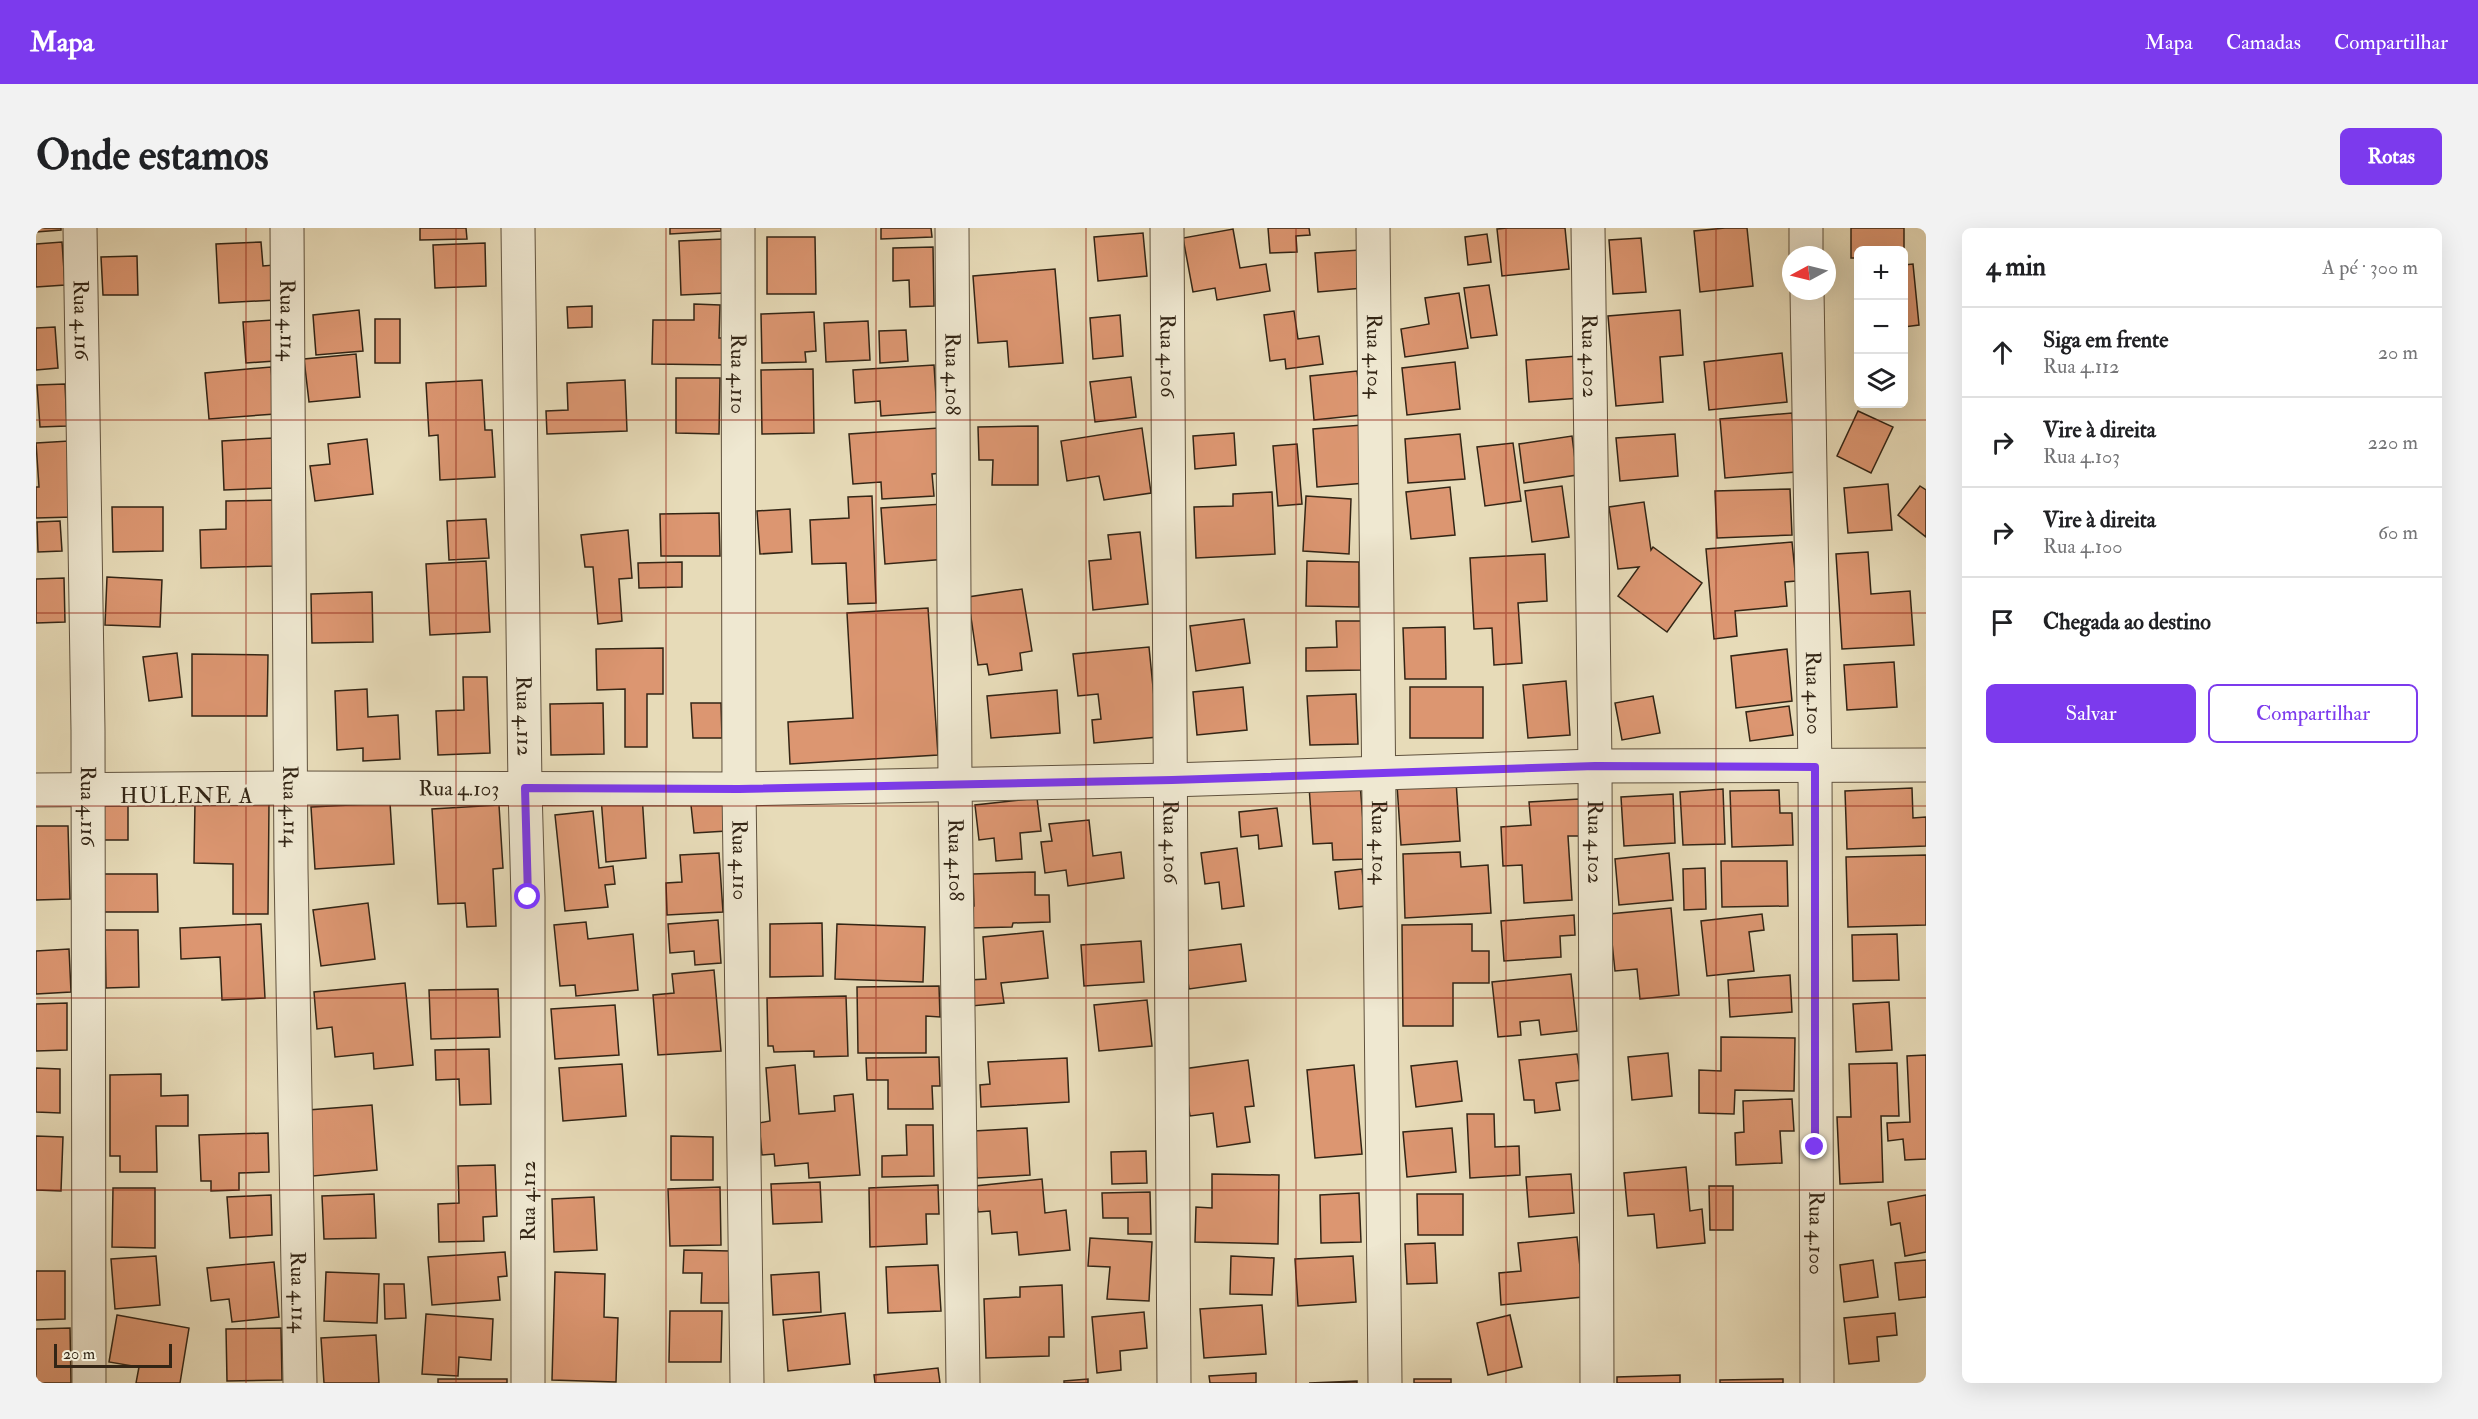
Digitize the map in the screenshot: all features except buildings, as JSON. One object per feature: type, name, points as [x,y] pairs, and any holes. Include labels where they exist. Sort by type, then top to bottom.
[{"type":"street","name":"Rua 4.116","points":[[81,228],[88,730],[89,1383]]},
{"type":"street","name":"Rua 4.114","points":[[287,228],[290,788],[300,1383]]},
{"type":"street","name":"Rua 4.112","points":[[518,228],[528,897],[528,1383]]},
{"type":"street","name":"Rua 4.110","points":[[738,228],[739,789],[747,1383]]},
{"type":"street","name":"Rua 4.108","points":[[952,228],[955,785],[963,1383]]},
{"type":"street","name":"Rua 4.106","points":[[1167,228],[1174,1383]]},
{"type":"street","name":"Rua 4.104","points":[[1373,228],[1385,1383]]},
{"type":"street","name":"Rua 4.102","points":[[1587,228],[1595,766],[1597,1383]]},
{"type":"street","points":[[1806,228],[1806,246]]},
{"type":"street","name":"Rua 4.100","points":[[1807,300],[1815,767],[1817,1383]]},
{"type":"street","name":"Rua 4.103","points":[[36,790],[739,789],[1172,780],[1379,771],[1595,766],[1926,765]]},
{"type":"district","name":"HULENE A","points":[[187,795]]},
{"type":"route","points":[[528,897],[525,788],[739,789],[1172,780],[1379,771],[1595,766],[1815,767],[1815,1147]]}]
